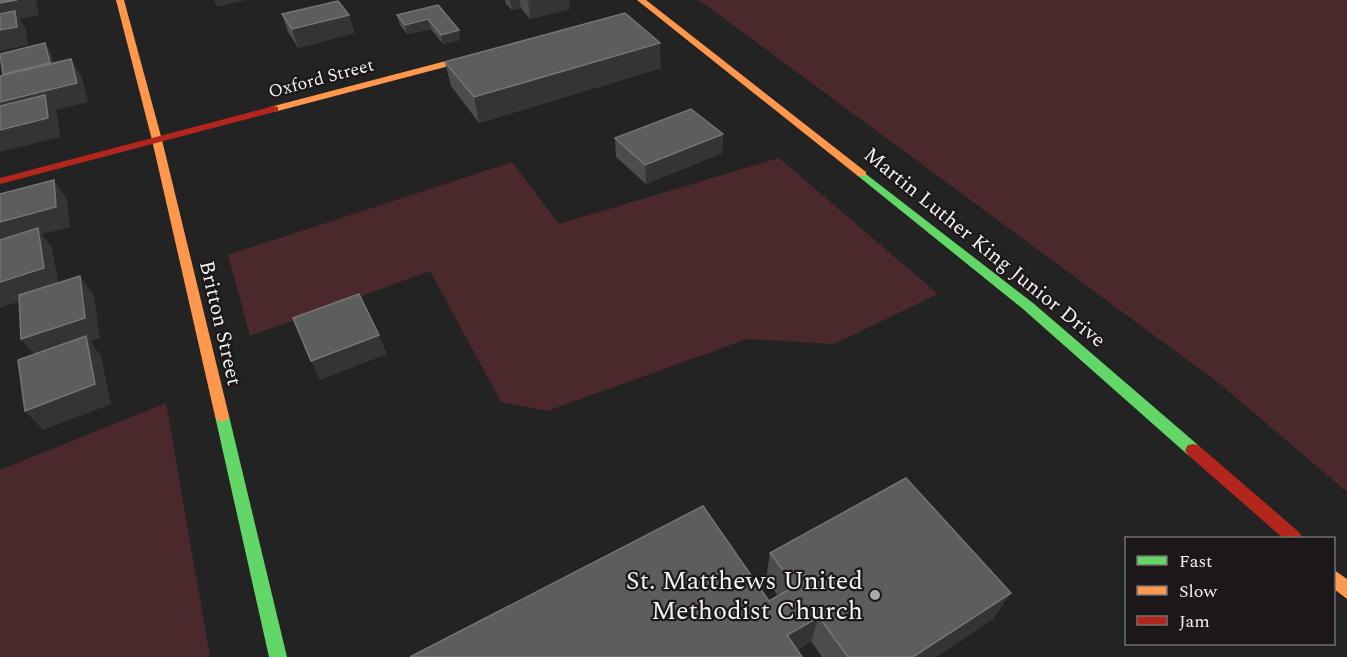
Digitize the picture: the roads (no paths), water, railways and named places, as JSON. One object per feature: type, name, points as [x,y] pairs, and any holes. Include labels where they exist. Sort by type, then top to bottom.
[{"type":"street","name":"Britton Street","points":[[120,0],[157,140],[278,657]]},
{"type":"street","name":"Martin Luther King Junior Drive","points":[[644,7],[1028,306],[1293,537]]},
{"type":"street","name":"Oxford Street","points":[[0,181],[496,50]]},
{"type":"street","points":[[1335,579],[1347,591]]},
{"type":"place","name":"St. Matthews United Methodist Church","points":[[875,595]]}]
